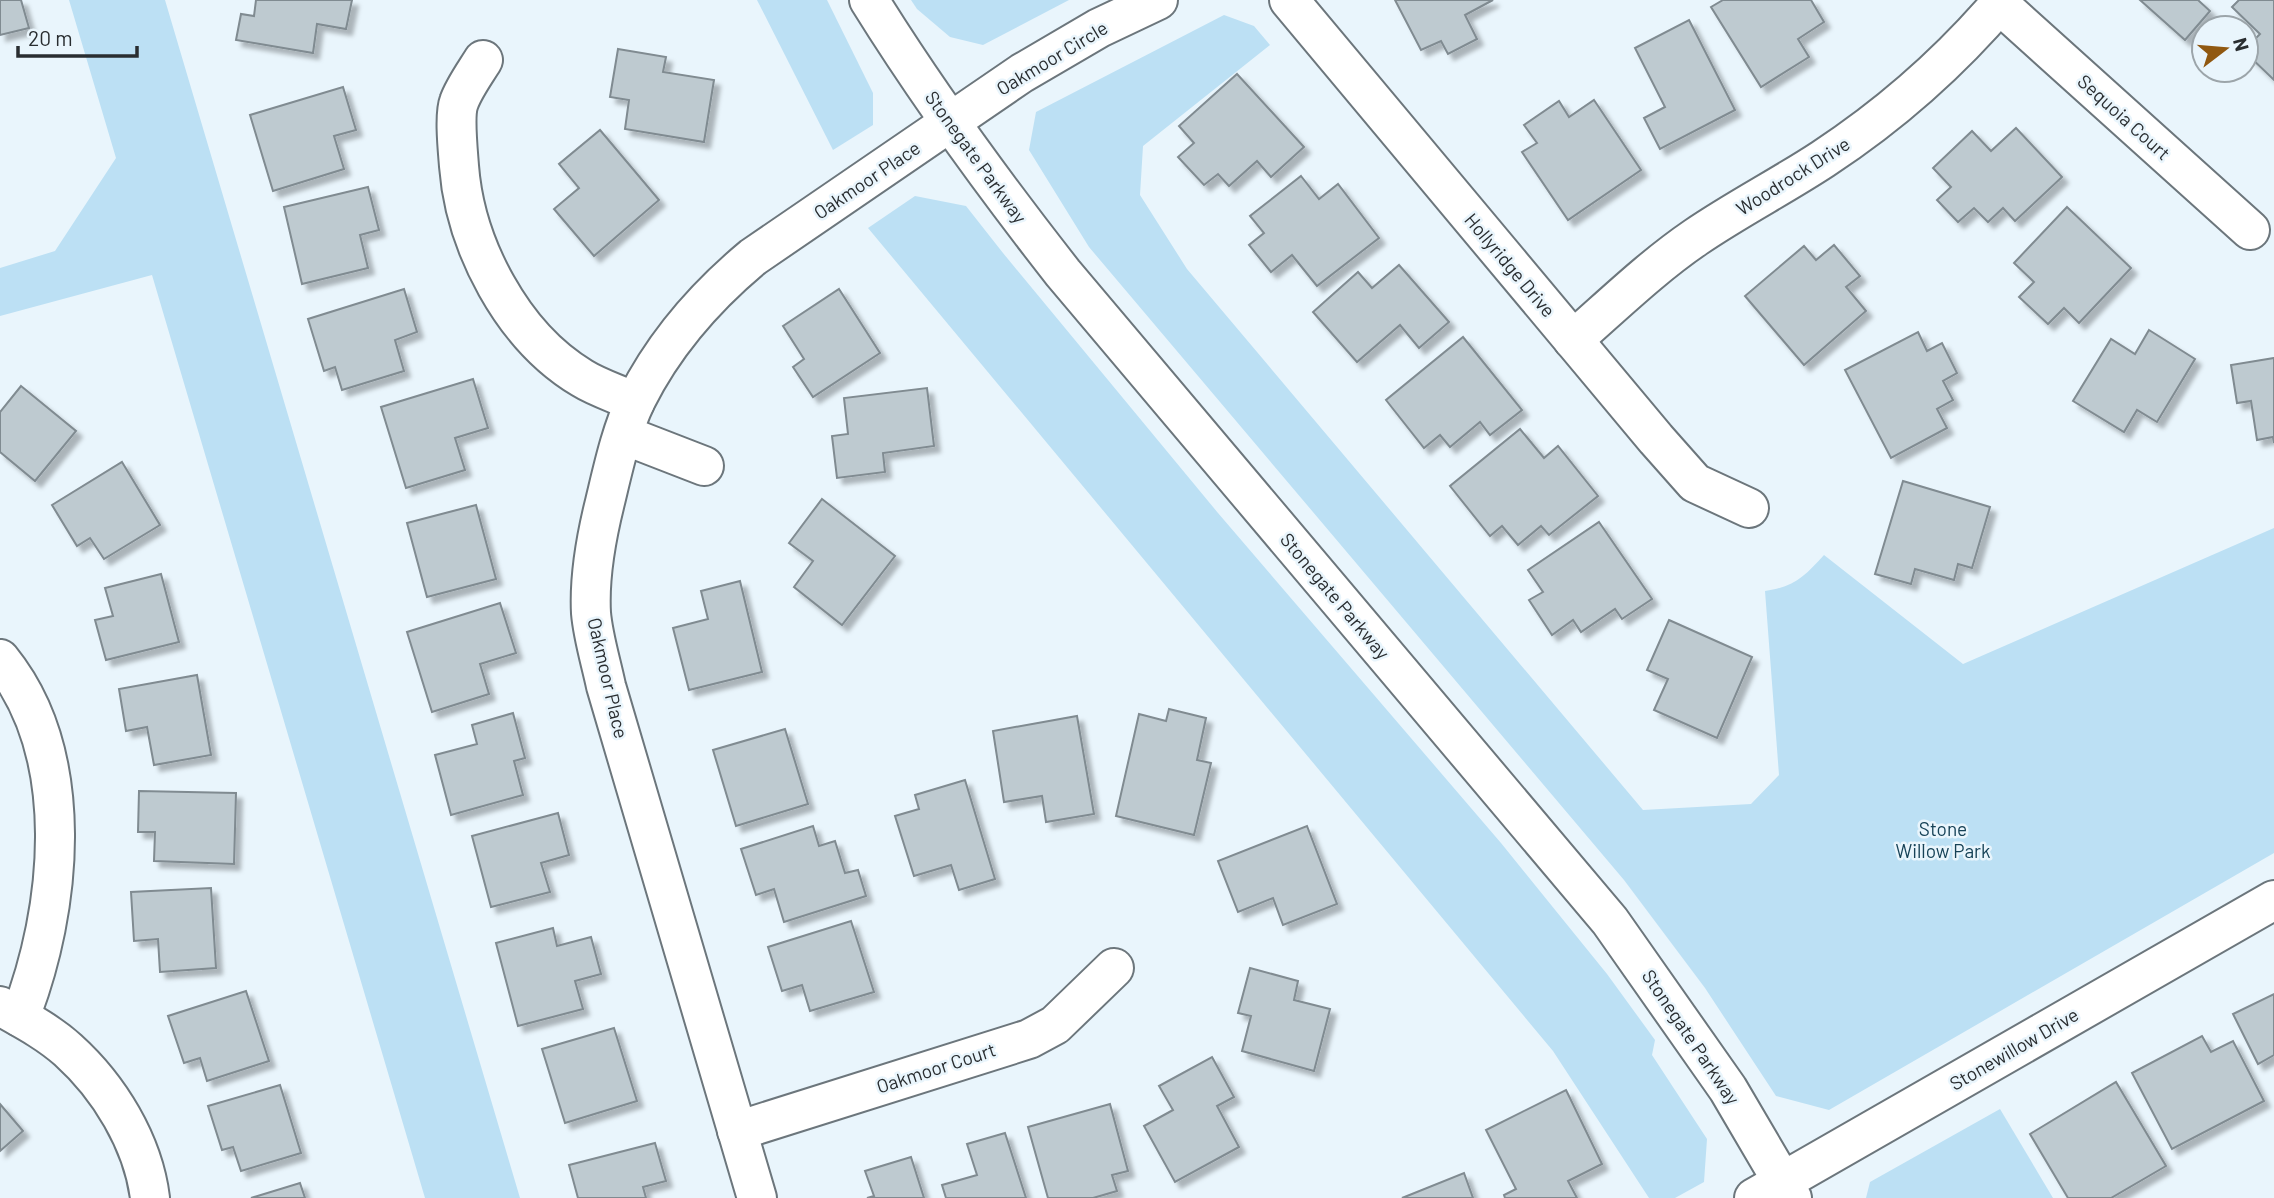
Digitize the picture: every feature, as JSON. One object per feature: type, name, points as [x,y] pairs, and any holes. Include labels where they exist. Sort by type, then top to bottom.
[{"type":"street","name":"Stonegate Parkway","points":[[869,0],[949,122],[1116,338],[1610,921],[1728,1089],[1776,1192]]},
{"type":"street","name":"Oakmoor Circle","points":[[949,122],[1058,51],[1158,0]]},
{"type":"street","name":"Hollyridge Drive","points":[[1289,0],[1695,483],[1749,508]]},
{"type":"street","name":"Woodrock Drive","points":[[1573,340],[1696,237],[1857,135],[1947,59],[2001,2]]},
{"type":"street","name":"Sequoia Court","points":[[2001,2],[2250,230]]},
{"type":"street","points":[[483,60],[458,104],[458,151],[461,191],[474,240],[494,282],[520,321],[549,352],[630,419],[705,466]]},
{"type":"street","name":"Oakmoor Place","points":[[757,1198],[606,686],[592,612],[593,566],[600,525],[630,419],[664,353],[684,325],[728,278],[753,257],[949,122]]},
{"type":"street","points":[[0,659],[12,673],[43,736],[52,797],[54,846],[51,896],[35,978],[10,1011],[68,1050],[110,1100],[132,1138],[150,1198]]},
{"type":"street","name":"Stonewillow Drive","points":[[1776,1192],[2274,900]]},
{"type":"street","name":"Oakmoor Court","points":[[737,1131],[1029,1039],[1055,1024],[1114,968]]},
{"type":"green space","points":[[69,0],[165,0],[520,1198],[425,1198],[152,275],[0,316],[0,268],[55,251],[116,158]]},
{"type":"green space","points":[[757,0],[827,0],[873,93],[873,125],[833,150]]},
{"type":"green space","points":[[911,0],[1069,0],[983,45],[950,37],[917,9]]},
{"type":"green space","name":"Stone Willow Park","points":[[1224,15],[1254,26],[1270,45],[1143,146],[1140,195],[1187,269],[1643,810],[1751,804],[1779,775],[1765,591],[1784,587],[1798,579],[1824,555],[1963,664],[2274,528],[2274,853],[1829,1110],[1776,1096],[1705,988],[1624,880],[1089,247],[1029,150],[1036,112]]},
{"type":"green space","points":[[915,196],[966,206],[1218,513],[1501,843],[1607,974],[1655,1040],[1652,1055],[1707,1139],[1704,1182],[1675,1198],[1649,1198],[1553,1051],[868,228]]},
{"type":"green space","points":[[2000,1109],[2053,1198],[1866,1198],[1870,1182]]},
{"type":"building","points":[[0,0],[21,0],[29,28],[0,35]]},
{"type":"building","points":[[256,0],[352,0],[346,29],[317,24],[313,53],[236,40],[241,14],[254,16]]},
{"type":"building","points":[[1395,0],[1493,0],[1465,15],[1477,39],[1448,54],[1441,41],[1421,50]]},
{"type":"building","points":[[1723,0],[1811,0],[1824,22],[1798,39],[1809,57],[1761,87],[1711,7]]},
{"type":"building","points":[[2140,0],[2198,0],[2210,11],[2207,14],[2190,14],[2190,34],[2185,40]]},
{"type":"building","points":[[2239,0],[2274,0],[2274,80],[2260,66],[2260,14],[2239,14],[2232,7]]},
{"type":"building","points":[[1689,20],[1735,110],[1660,149],[1644,118],[1665,107],[1635,48]]},
{"type":"building","points":[[618,49],[666,57],[663,72],[714,80],[704,142],[625,129],[629,100],[610,97]]},
{"type":"building","points":[[1237,74],[1304,147],[1271,177],[1257,161],[1229,186],[1218,174],[1204,185],[1178,157],[1194,143],[1179,126]]},
{"type":"building","points":[[343,87],[356,130],[334,136],[344,169],[273,191],[250,115]]},
{"type":"building","points":[[1594,100],[1641,170],[1568,220],[1522,152],[1537,143],[1524,125],[1559,101],[1569,117]]},
{"type":"building","points":[[2016,128],[2062,177],[2015,221],[2003,208],[1988,222],[1974,208],[1958,222],[1937,200],[1951,187],[1933,168],[1972,131],[1991,151]]},
{"type":"building","points":[[600,130],[659,200],[594,256],[554,209],[579,188],[559,164]]},
{"type":"building","points":[[1301,176],[1319,199],[1338,184],[1379,238],[1317,286],[1292,255],[1271,272],[1249,245],[1264,233],[1250,216]]},
{"type":"building","points":[[368,187],[379,230],[360,235],[368,268],[302,284],[284,207]]},
{"type":"building","points":[[2067,207],[2131,268],[2079,323],[2064,308],[2048,324],[2019,297],[2034,282],[2014,263]]},
{"type":"building","points":[[1834,245],[1860,276],[1846,287],[1866,311],[1804,365],[1745,296],[1804,246],[1816,260]]},
{"type":"building","points":[[1399,265],[1449,322],[1419,348],[1400,325],[1357,362],[1313,312],[1358,272],[1372,288]]},
{"type":"building","points":[[404,289],[417,332],[395,340],[404,371],[342,390],[335,367],[324,371],[308,319]]},
{"type":"building","points":[[839,289],[880,353],[813,397],[793,367],[804,359],[783,326]]},
{"type":"building","points":[[2149,330],[2195,359],[2157,422],[2137,410],[2124,432],[2073,401],[2111,339],[2135,354]]},
{"type":"building","points":[[1918,332],[1927,351],[1942,343],[1957,373],[1943,381],[1953,400],[1937,409],[1947,428],[1891,458],[1845,370]]},
{"type":"building","points":[[1463,337],[1522,410],[1490,435],[1480,422],[1450,447],[1440,435],[1424,448],[1386,400]]},
{"type":"building","points":[[2274,358],[2274,443],[2273,437],[2257,440],[2251,401],[2237,403],[2231,365]]},
{"type":"building","points":[[473,379],[488,428],[455,438],[465,470],[406,488],[381,407]]},
{"type":"building","points":[[21,386],[76,431],[35,481],[0,452],[0,412]]},
{"type":"building","points":[[927,388],[934,446],[883,453],[885,472],[837,478],[832,436],[848,434],[844,398]]},
{"type":"building","points":[[1520,429],[1544,458],[1558,446],[1598,496],[1549,535],[1541,526],[1518,545],[1502,526],[1490,536],[1450,486]]},
{"type":"building","points":[[122,462],[160,525],[104,559],[90,538],[77,546],[52,505]]},
{"type":"building","points":[[1903,481],[1990,507],[1972,568],[1958,564],[1954,580],[1915,569],[1911,584],[1875,574]]},
{"type":"building","points":[[822,499],[895,556],[842,625],[794,587],[813,561],[789,543]]},
{"type":"building","points":[[476,505],[496,579],[427,597],[407,523]]},
{"type":"building","points":[[1599,522],[1652,599],[1622,619],[1615,609],[1581,632],[1573,620],[1552,635],[1529,600],[1543,592],[1528,570]]},
{"type":"building","points":[[161,574],[179,642],[106,660],[95,620],[113,616],[105,588]]},
{"type":"building","points":[[740,581],[762,672],[689,690],[673,628],[708,619],[701,591]]},
{"type":"building","points":[[500,603],[516,653],[480,664],[489,694],[432,712],[407,632]]},
{"type":"building","points":[[1669,620],[1752,657],[1717,738],[1654,710],[1668,679],[1647,670]]},
{"type":"building","points":[[197,675],[211,755],[154,765],[147,727],[126,731],[119,689]]},
{"type":"building","points":[[1169,709],[1206,718],[1197,760],[1211,763],[1194,835],[1116,816],[1139,714],[1166,721]]},
{"type":"building","points":[[513,713],[525,758],[514,761],[523,795],[451,815],[435,755],[477,744],[472,725]]},
{"type":"building","points":[[1077,716],[1094,814],[1046,822],[1042,796],[1004,802],[993,731]]},
{"type":"building","points":[[785,729],[808,804],[736,826],[713,750]]},
{"type":"building","points":[[965,780],[995,879],[959,890],[951,865],[914,876],[895,816],[919,809],[915,795]]},
{"type":"building","points":[[139,791],[236,793],[234,864],[154,861],[155,832],[138,832]]},
{"type":"building","points":[[558,813],[569,855],[541,863],[550,892],[491,907],[472,836]]},
{"type":"building","points":[[813,826],[819,846],[835,841],[845,873],[858,870],[866,896],[784,922],[774,889],[756,895],[741,849]]},
{"type":"building","points":[[1307,826],[1337,904],[1283,925],[1273,898],[1238,912],[1218,861]]},
{"type":"building","points":[[211,888],[216,968],[160,972],[158,939],[134,941],[131,892]]},
{"type":"building","points":[[851,921],[874,992],[810,1011],[802,985],[782,991],[768,947]]},
{"type":"building","points":[[553,928],[557,946],[591,937],[601,974],[575,981],[583,1009],[518,1026],[496,943]]},
{"type":"building","points":[[1250,968],[1298,981],[1294,1000],[1330,1009],[1314,1071],[1242,1051],[1251,1016],[1238,1013]]},
{"type":"building","points":[[246,991],[269,1061],[207,1081],[200,1058],[184,1063],[168,1016]]},
{"type":"building","points":[[2274,994],[2274,1055],[2258,1064],[2233,1014]]},
{"type":"building","points":[[614,1028],[637,1101],[565,1123],[542,1049]]},
{"type":"building","points":[[2202,1036],[2211,1052],[2233,1041],[2264,1101],[2172,1149],[2132,1073]]},
{"type":"building","points":[[1212,1057],[1234,1097],[1217,1106],[1239,1147],[1175,1182],[1144,1126],[1173,1110],[1159,1086]]},
{"type":"building","points":[[2116,1082],[2166,1166],[2111,1198],[2068,1198],[2030,1134]]},
{"type":"building","points":[[280,1085],[301,1153],[241,1171],[233,1147],[222,1150],[208,1106]]},
{"type":"building","points":[[1566,1090],[1602,1164],[1568,1181],[1577,1198],[1505,1198],[1504,1195],[1516,1189],[1486,1130]]},
{"type":"building","points":[[0,1104],[23,1131],[0,1151]]},
{"type":"building","points":[[1110,1104],[1128,1171],[1112,1175],[1117,1191],[1093,1198],[1048,1198],[1028,1127]]},
{"type":"building","points":[[1005,1133],[1026,1198],[946,1198],[942,1185],[977,1175],[967,1144]]},
{"type":"building","points":[[655,1143],[666,1181],[643,1187],[646,1198],[578,1198],[569,1165]]},
{"type":"building","points":[[911,1157],[924,1198],[867,1198],[874,1196],[865,1171]]},
{"type":"building","points":[[1464,1173],[1473,1198],[1402,1198]]},
{"type":"building","points":[[300,1183],[305,1198],[251,1198]]}]
